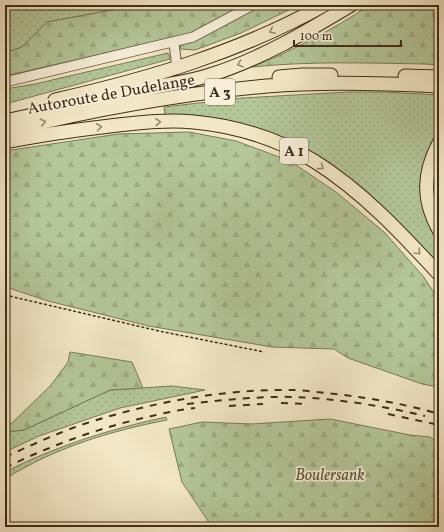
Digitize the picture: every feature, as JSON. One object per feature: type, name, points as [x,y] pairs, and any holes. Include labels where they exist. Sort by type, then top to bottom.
[{"type":"highway","name":"A 3","points":[[10,120],[34,105],[114,87],[177,68],[245,44],[324,5]]},
{"type":"highway","name":"A 3","points":[[100,100],[135,91],[182,82],[248,62],[294,38],[351,5]]},
{"type":"highway","name":"Autoroute de Dudelange","points":[[10,120],[100,100],[182,87],[302,75],[370,74],[439,77]]},
{"type":"highway","name":"Autoroute de Dudelange","points":[[5,131],[151,100],[268,86],[362,83],[439,86]]},
{"type":"highway","name":"A 1","points":[[5,142],[91,128],[142,122],[171,121],[211,124],[260,136],[287,147],[313,161],[342,182],[389,222],[435,270],[439,286]]},
{"type":"highway","points":[[439,143],[431,159],[426,178],[427,199],[432,218],[439,230]]},
{"type":"street","points":[[5,82],[174,43],[193,37],[253,5]]},
{"type":"street","points":[[174,43],[177,68]]},
{"type":"path","points":[[5,296],[159,331],[264,352]]},
{"type":"green space","points":[[5,5],[121,5],[118,9],[47,22],[22,47],[5,53]]},
{"type":"green space","points":[[121,5],[299,5],[241,33],[195,50],[181,49],[176,37],[5,76],[5,53],[22,47],[47,22],[118,9]]},
{"type":"green space","points":[[370,5],[439,5],[439,65],[338,63],[252,67],[283,54],[312,39]]},
{"type":"green space","points":[[168,53],[170,59],[5,104],[5,89],[35,84]]},
{"type":"green space","points":[[348,92],[439,95],[439,135],[433,143],[426,158],[436,235],[439,240],[439,267],[294,145],[165,115],[164,107],[242,98]]},
{"type":"green space","points":[[189,132],[236,141],[290,161],[336,192],[384,232],[423,276],[439,300],[439,387],[422,384],[348,358],[334,349],[272,347],[149,326],[48,301],[9,288],[5,284],[5,151],[118,134]]},
{"type":"green space","points":[[439,158],[439,214],[435,200],[434,179],[436,165]]},
{"type":"green space","points":[[70,352],[132,362],[143,388],[110,390],[24,430],[5,432],[5,421],[11,424],[51,385],[68,362]]},
{"type":"green space","points":[[172,386],[205,390],[120,408],[39,436],[5,452],[5,432],[24,430],[110,390]]},
{"type":"green space","points":[[166,417],[167,420],[104,435],[83,442],[43,458],[5,479],[5,472],[64,446],[124,427]]},
{"type":"green space","name":"Boulersank","points":[[330,419],[410,435],[430,437],[439,443],[439,527],[212,527],[182,482],[169,429],[202,422],[252,424]]},
{"type":"railway","points":[[5,457],[62,432],[106,417],[158,404],[238,392],[265,390],[309,391],[383,401],[439,414]]},
{"type":"railway","points":[[187,404],[255,398],[296,397],[328,399],[394,409],[425,416]]},
{"type":"railway","points":[[281,403],[309,404]]},
{"type":"railway","points":[[229,406],[263,404]]},
{"type":"railway","points":[[5,468],[39,452],[90,433],[125,422],[195,408]]},
{"type":"railway","points":[[388,414],[439,425]]}]
